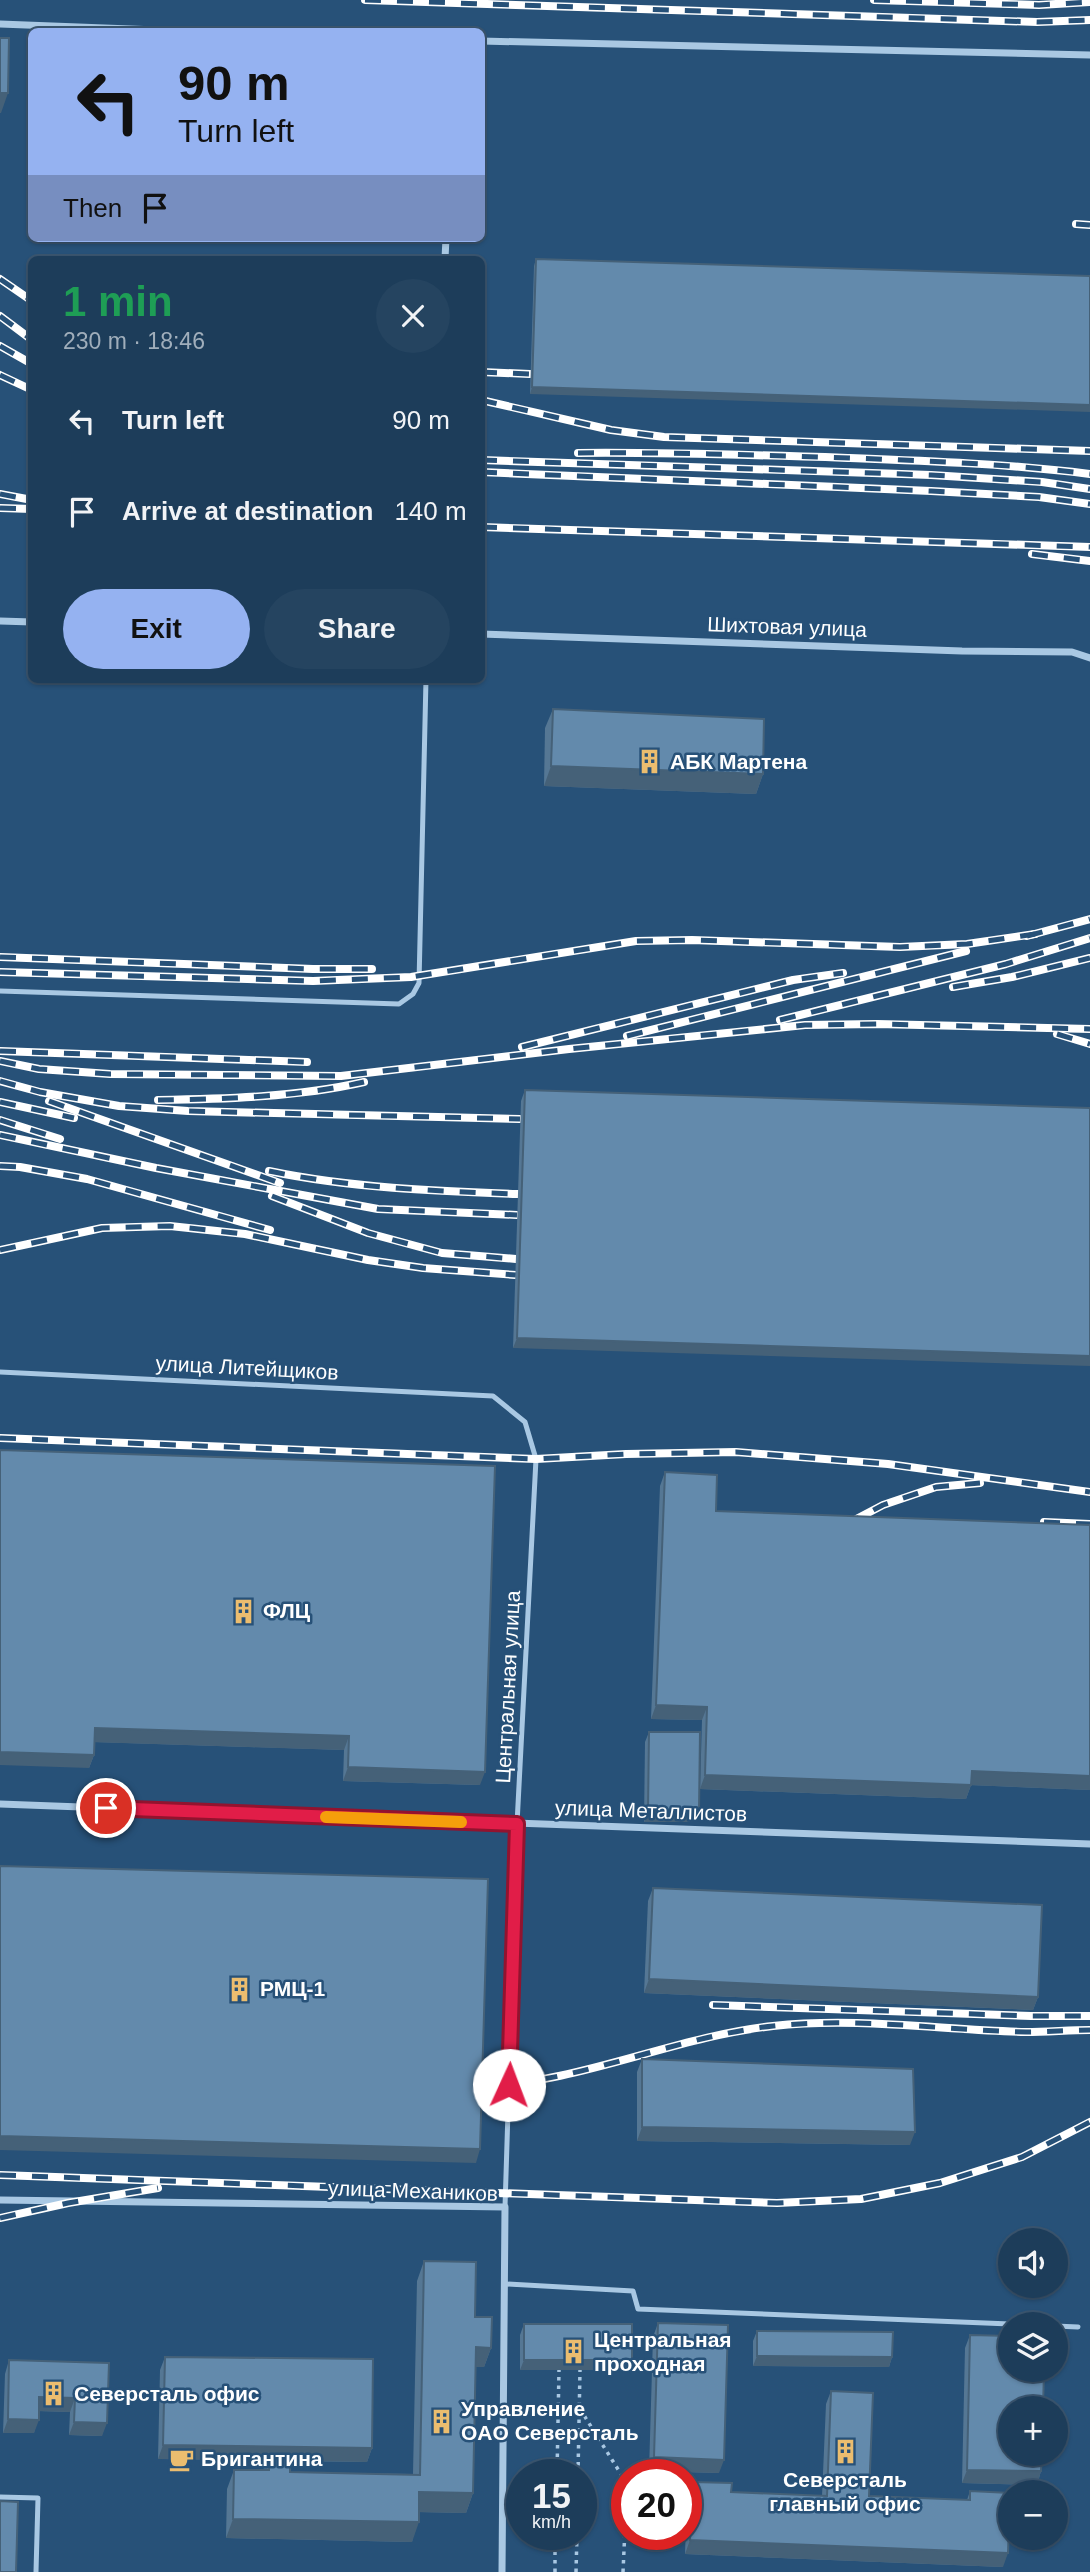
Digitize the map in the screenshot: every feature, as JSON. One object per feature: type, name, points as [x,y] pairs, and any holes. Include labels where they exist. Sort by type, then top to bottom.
[{"type":"street","points":[[0,24],[104,28]]},
{"type":"street","points":[[485,41],[1090,55]]},
{"type":"street","points":[[0,621],[28,622]]},
{"type":"street","name":"Шихтовая улица","points":[[485,634],[962,651],[1072,652],[1090,658]]},
{"type":"street","name":"улица Металлистов","points":[[0,1804],[1090,1844]]},
{"type":"street","name":"улица Механиков","points":[[0,2200],[505,2207],[502,2572]]},
{"type":"lane","points":[[0,991],[398,1004],[413,994],[419,983],[426,683]]},
{"type":"lane","name":"улица Литейщиков","points":[[0,1372],[492,1396]]},
{"type":"lane","name":"Центральная улица","points":[[492,1396],[525,1422],[536,1459],[517,1824],[505,2207]]},
{"type":"lane","points":[[506,2284],[633,2291],[638,2309],[998,2324]]},
{"type":"lane","points":[[1068,2327],[1078,2327]]},
{"type":"lane","points":[[0,2497],[38,2498],[36,2572]]},
{"type":"path","points":[[557,2459],[559,2370]]},
{"type":"path","points":[[578,2459],[580,2370]]},
{"type":"path","points":[[579,2408],[611,2459]]},
{"type":"path","points":[[555,2550],[555,2572]]},
{"type":"path","points":[[576,2572],[577,2550]]},
{"type":"path","points":[[623,2572],[624,2550]]},
{"type":"building","points":[[0,38],[9,38],[8,93],[0,93]]},
{"type":"building","points":[[536,259],[1090,276],[1090,405],[532,387]]},
{"type":"building","name":"АБК Мартена","points":[[553,709],[764,719],[763,774],[551,766]]},
{"type":"building","points":[[525,1090],[1090,1108],[1090,1356],[517,1338]]},
{"type":"building","name":"ФЛЦ","points":[[0,1450],[495,1466],[485,1772],[348,1767],[349,1736],[95,1728],[94,1755],[0,1752]]},
{"type":"building","points":[[665,1472],[717,1475],[716,1511],[1090,1525],[1090,1776],[972,1771],[971,1785],[705,1775],[707,1707],[656,1705]]},
{"type":"building","points":[[649,1732],[700,1732],[699,1812],[648,1811]]},
{"type":"building","name":"РМЦ-1","points":[[0,1866],[488,1879],[480,2149],[0,2136]]},
{"type":"building","points":[[653,1888],[1042,1905],[1038,1997],[649,1979]]},
{"type":"building","points":[[642,2059],[913,2069],[915,2132],[642,2127]]},
{"type":"building","name":"Управление OAO Северсталь","points":[[424,2261],[476,2262],[475,2317],[492,2317],[491,2348],[476,2347],[473,2493],[419,2492],[419,2522],[233,2519],[234,2470],[269,2470],[269,2455],[290,2455],[290,2472],[420,2475]]},
{"type":"building","points":[[658,2323],[728,2325],[724,2460],[654,2457]]},
{"type":"building","name":"Центральная проходная","points":[[524,2324],[632,2324],[632,2360],[524,2360]]},
{"type":"building","points":[[757,2331],[893,2332],[892,2357],[757,2356]]},
{"type":"building","points":[[970,2335],[998,2336],[998,2382],[1044,2382],[1043,2396],[998,2396],[998,2466],[1041,2466],[1041,2471],[967,2470]]},
{"type":"building","points":[[165,2357],[373,2359],[372,2448],[163,2445]]},
{"type":"building","name":"Северсталь офис","points":[[9,2360],[109,2363],[107,2423],[74,2422],[75,2398],[39,2397],[39,2420],[8,2419]]},
{"type":"building","name":"Северсталь главный офис","points":[[831,2391],[873,2393],[869,2496],[970,2500],[970,2491],[998,2492],[998,2550],[1008,2550],[1008,2553],[702,2540],[702,2482],[732,2483],[731,2492],[827,2496]]},
{"type":"building","points":[[0,2501],[18,2502],[16,2572],[0,2572]]},
{"type":"railway","points":[[365,0],[1037,22],[1090,20]]},
{"type":"railway","points":[[874,0],[1039,5],[1090,2]]},
{"type":"railway","points":[[1076,224],[1090,225]]},
{"type":"railway","points":[[0,279],[28,298]]},
{"type":"railway","points":[[0,316],[28,337]]},
{"type":"railway","points":[[0,346],[28,362]]},
{"type":"railway","points":[[485,372],[530,374]]},
{"type":"railway","points":[[0,375],[28,388]]},
{"type":"railway","points":[[485,401],[611,430],[664,437],[1090,451]]},
{"type":"railway","points":[[578,453],[910,460],[1090,474]]},
{"type":"railway","points":[[485,460],[931,475],[1042,482],[1090,489]]},
{"type":"railway","points":[[485,472],[931,491],[1039,497],[1090,504]]},
{"type":"railway","points":[[0,494],[28,499]]},
{"type":"railway","points":[[0,508],[28,509]]},
{"type":"railway","points":[[485,527],[1090,547]]},
{"type":"railway","points":[[1032,554],[1090,561]]},
{"type":"railway","points":[[1027,936],[1090,919]]},
{"type":"railway","points":[[0,972],[313,981],[411,977],[636,941],[692,940],[900,947],[967,944],[1035,934]]},
{"type":"railway","points":[[780,1020],[1006,964],[1090,938]]},
{"type":"railway","points":[[627,1036],[966,951]]},
{"type":"railway","points":[[0,957],[372,969]]},
{"type":"railway","points":[[953,987],[1012,977],[1090,958]]},
{"type":"railway","points":[[522,1047],[793,980],[843,973]]},
{"type":"railway","points":[[0,1061],[39,1069],[110,1074],[341,1076],[805,1025],[1090,1029]]},
{"type":"railway","points":[[1057,1034],[1090,1044]]},
{"type":"railway","points":[[0,1051],[307,1062]]},
{"type":"railway","points":[[0,1081],[40,1092],[119,1106],[188,1111],[520,1119]]},
{"type":"railway","points":[[158,1100],[287,1094],[364,1082]]},
{"type":"railway","points":[[49,1101],[280,1183]]},
{"type":"railway","points":[[0,1102],[74,1118]]},
{"type":"railway","points":[[0,1120],[60,1139]]},
{"type":"railway","points":[[0,1135],[156,1168],[378,1209],[517,1215]]},
{"type":"railway","points":[[0,1166],[87,1179],[270,1230]]},
{"type":"railway","points":[[269,1171],[362,1185],[518,1194]]},
{"type":"railway","points":[[272,1196],[368,1233],[442,1253],[516,1259]]},
{"type":"railway","points":[[0,1250],[102,1228],[170,1226],[245,1234],[368,1260],[423,1268],[516,1275]]},
{"type":"railway","points":[[0,1438],[536,1459],[736,1452],[888,1464],[1090,1492]]},
{"type":"railway","points":[[845,1525],[883,1505],[936,1487],[980,1483]]},
{"type":"railway","points":[[1044,1522],[1090,1524]]},
{"type":"railway","points":[[713,2005],[1090,2016]]},
{"type":"railway","points":[[478,2086],[552,2077],[698,2040],[773,2026],[836,2023],[1026,2032],[1090,2030]]},
{"type":"railway","points":[[0,2175],[777,2203],[861,2199],[940,2183],[1022,2157],[1090,2122]]},
{"type":"railway","points":[[0,2218],[158,2188]]},
{"type":"slow traffic","points":[[326,1817],[461,1822]]},
{"type":"place","name":"АБК Мартена","points":[[650,762]]},
{"type":"place","name":"ФЛЦ","points":[[243,1611]]},
{"type":"place","name":"РМЦ-1","points":[[240,1989]]},
{"type":"place","name":"Центральная проходная","points":[[574,2352]]},
{"type":"place","name":"Северсталь офис","points":[[54,2394]]},
{"type":"place","name":"Управление OAO Северсталь","points":[[441,2421]]},
{"type":"place","name":"Северсталь главный офис","points":[[845,2451]]},
{"type":"place","name":"Бригантина","points":[[181,2459]]},
{"type":"route","points":[[106,1808],[517,1824],[509,2085]]}]
